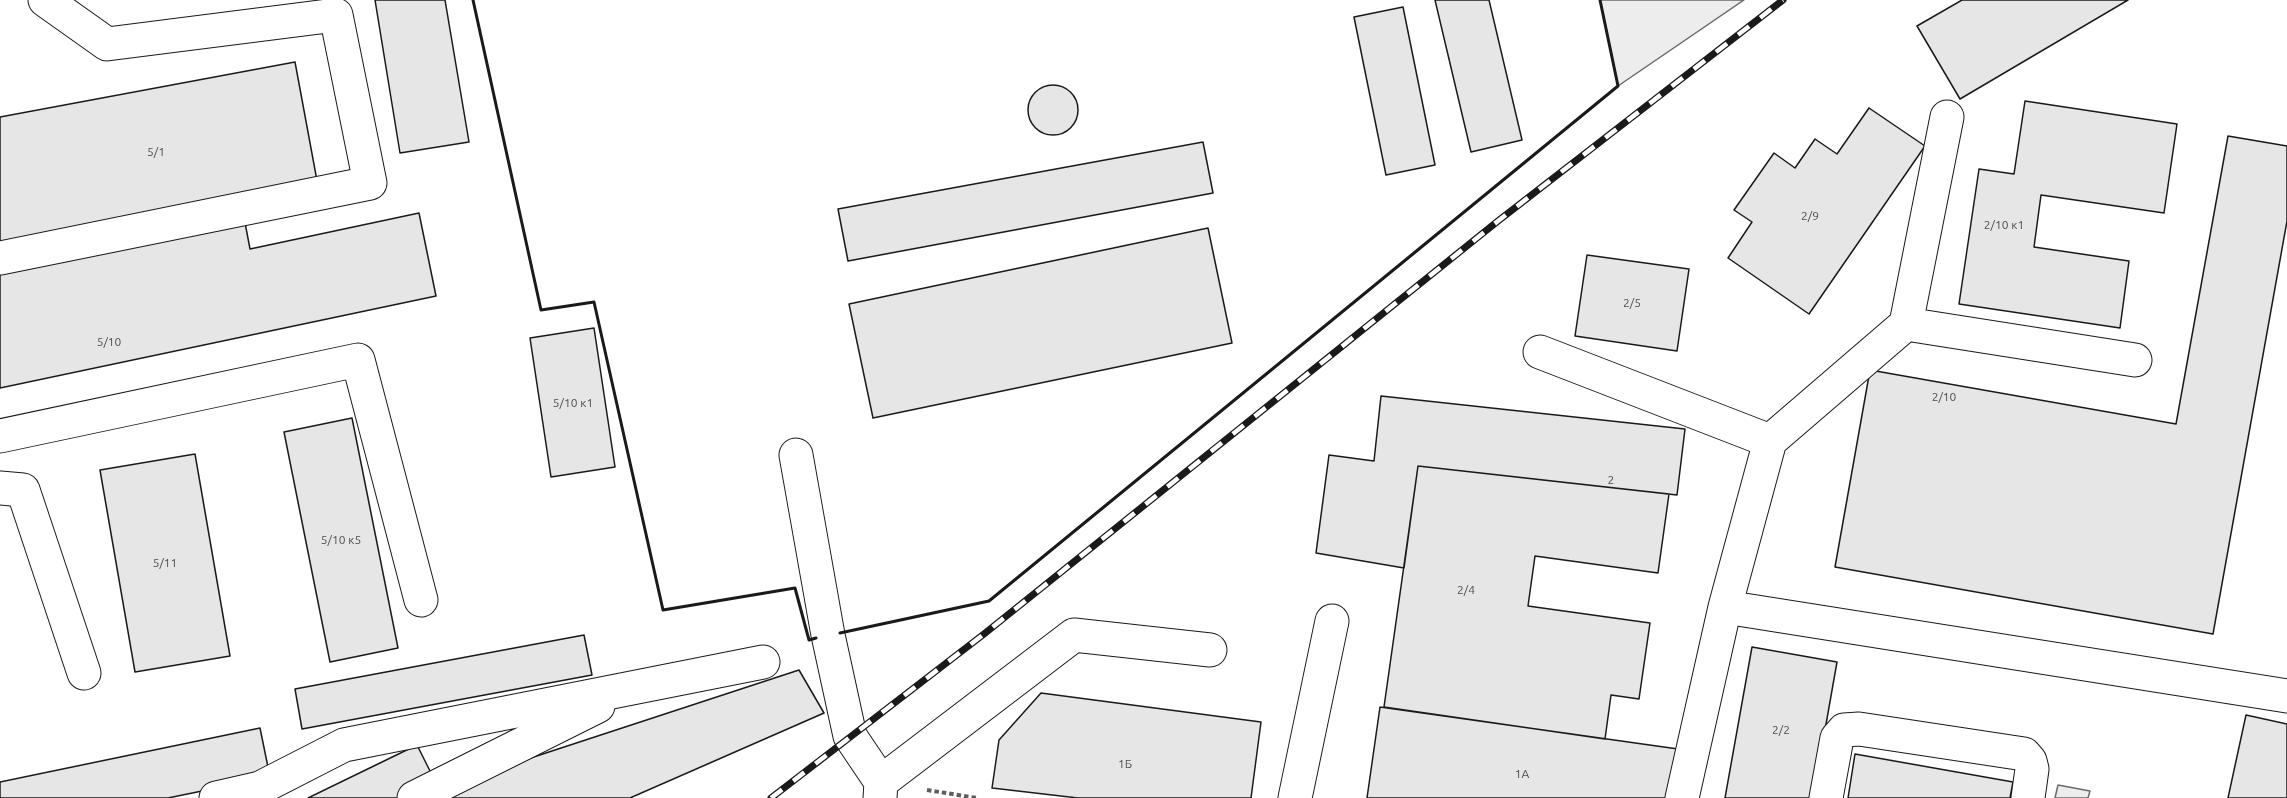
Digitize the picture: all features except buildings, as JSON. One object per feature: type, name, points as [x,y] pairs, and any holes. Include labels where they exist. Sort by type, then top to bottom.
[{"type":"lane","points":[[0,258],[370,183],[336,15],[106,44],[45,0]]},
{"type":"lane","points":[[1682,798],[1725,607],[1770,441],[1906,324],[1947,117]]},
{"type":"lane","points":[[1906,324],[2135,360]]},
{"type":"lane","points":[[1540,352],[1770,441]]},
{"type":"lane","points":[[0,436],[358,360],[420,600]]},
{"type":"lane","points":[[796,455],[828,635],[850,736],[880,790],[1074,635],[1210,650]]},
{"type":"lane","points":[[0,488],[23,490],[84,673]]},
{"type":"lane","points":[[1725,607],[2287,696]]},
{"type":"lane","points":[[1295,798],[1332,621]]},
{"type":"lane","points":[[216,798],[260,788],[344,745],[763,662]]},
{"type":"lane","points":[[414,798],[638,687]]},
{"type":"lane","points":[[1826,798],[1837,738],[1844,730],[1859,729],[2024,754],[2030,761],[2032,769],[2028,798]]},
{"type":"shaded area","points":[[1600,0],[1744,0],[1618,86]]},
{"type":"shaded area","points":[[2058,785],[2090,791],[2088,798],[2055,798]]},
{"type":"railway","points":[[771,798],[984,634],[1498,221],[1783,0]]},
{"type":"wall","points":[[473,0],[541,310],[594,302],[663,610],[795,588],[809,640],[816,638]]},
{"type":"wall","points":[[840,633],[989,601],[1618,86],[1600,0]]}]
